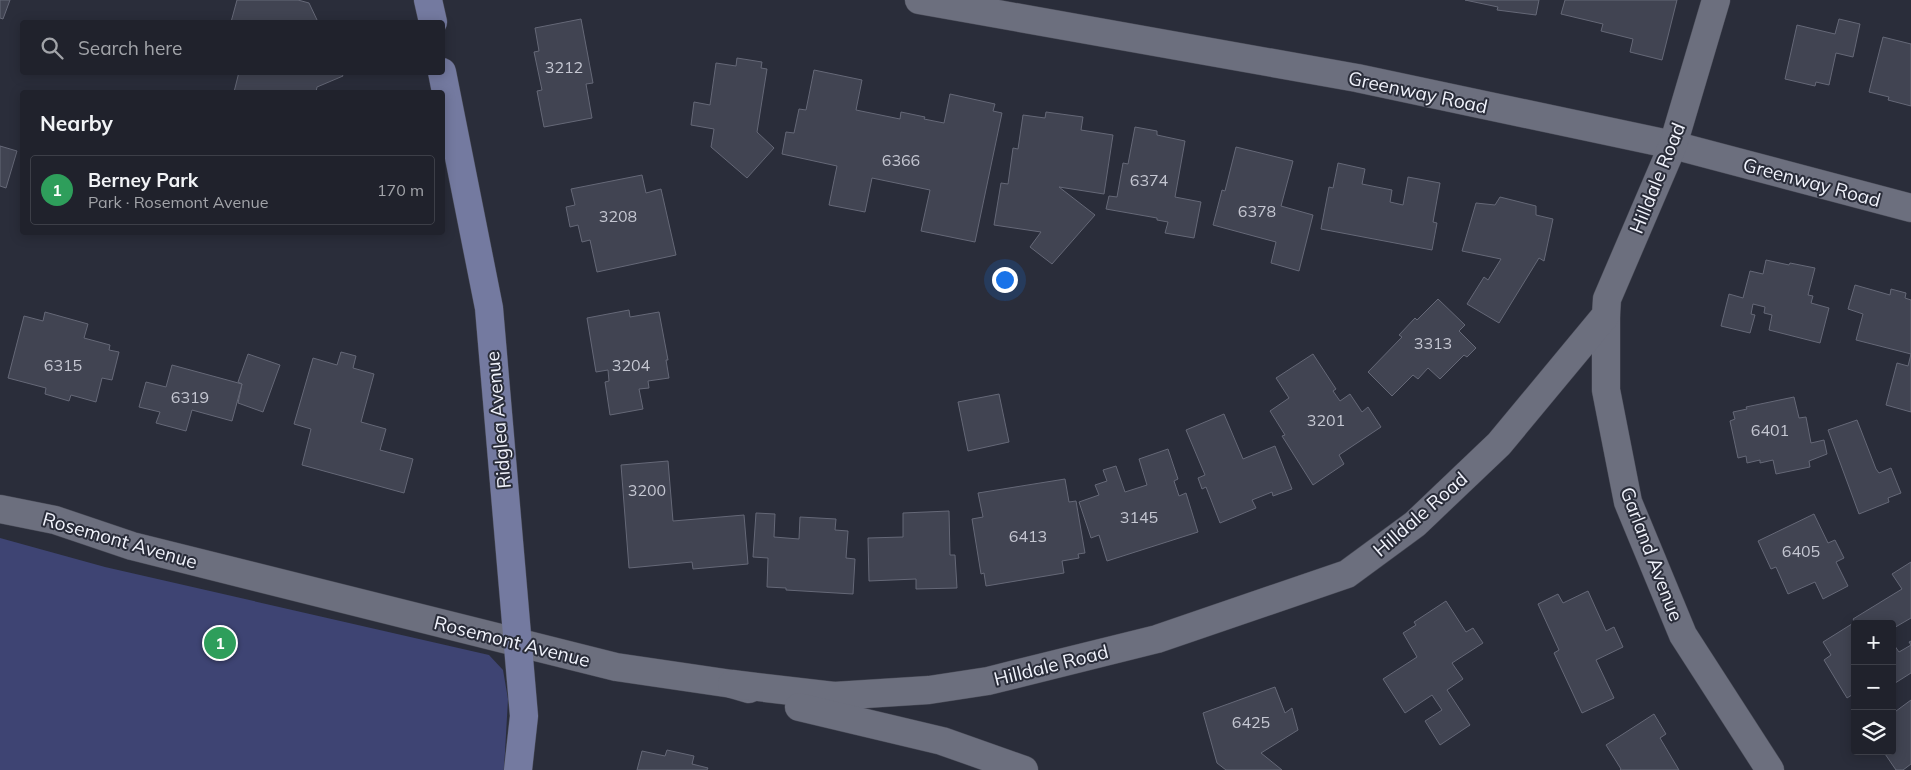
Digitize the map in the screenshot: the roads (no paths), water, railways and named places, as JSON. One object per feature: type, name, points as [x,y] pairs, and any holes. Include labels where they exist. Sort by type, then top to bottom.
[{"type":"street","points":[[428,0],[432,20]]},
{"type":"street","name":"Greenway Road","points":[[919,0],[1357,78],[1673,146],[1911,208]]},
{"type":"street","name":"Hilldale Road","points":[[732,684],[834,696],[929,690],[988,681],[1157,639],[1347,574],[1414,524],[1499,444],[1606,314],[1606,300],[1673,146],[1716,0]]},
{"type":"street","name":"Ridglea Avenue","points":[[443,75],[489,308],[524,716],[518,770]]},
{"type":"street","name":"Garland Avenue","points":[[1606,314],[1606,390],[1628,502],[1683,635],[1770,770]]},
{"type":"street","name":"Rosemont Avenue","points":[[0,509],[55,520],[132,546],[616,667],[732,684],[798,707],[942,741],[1024,770]]},
{"type":"place","name":"Berney Park","points":[[220,643]]}]
